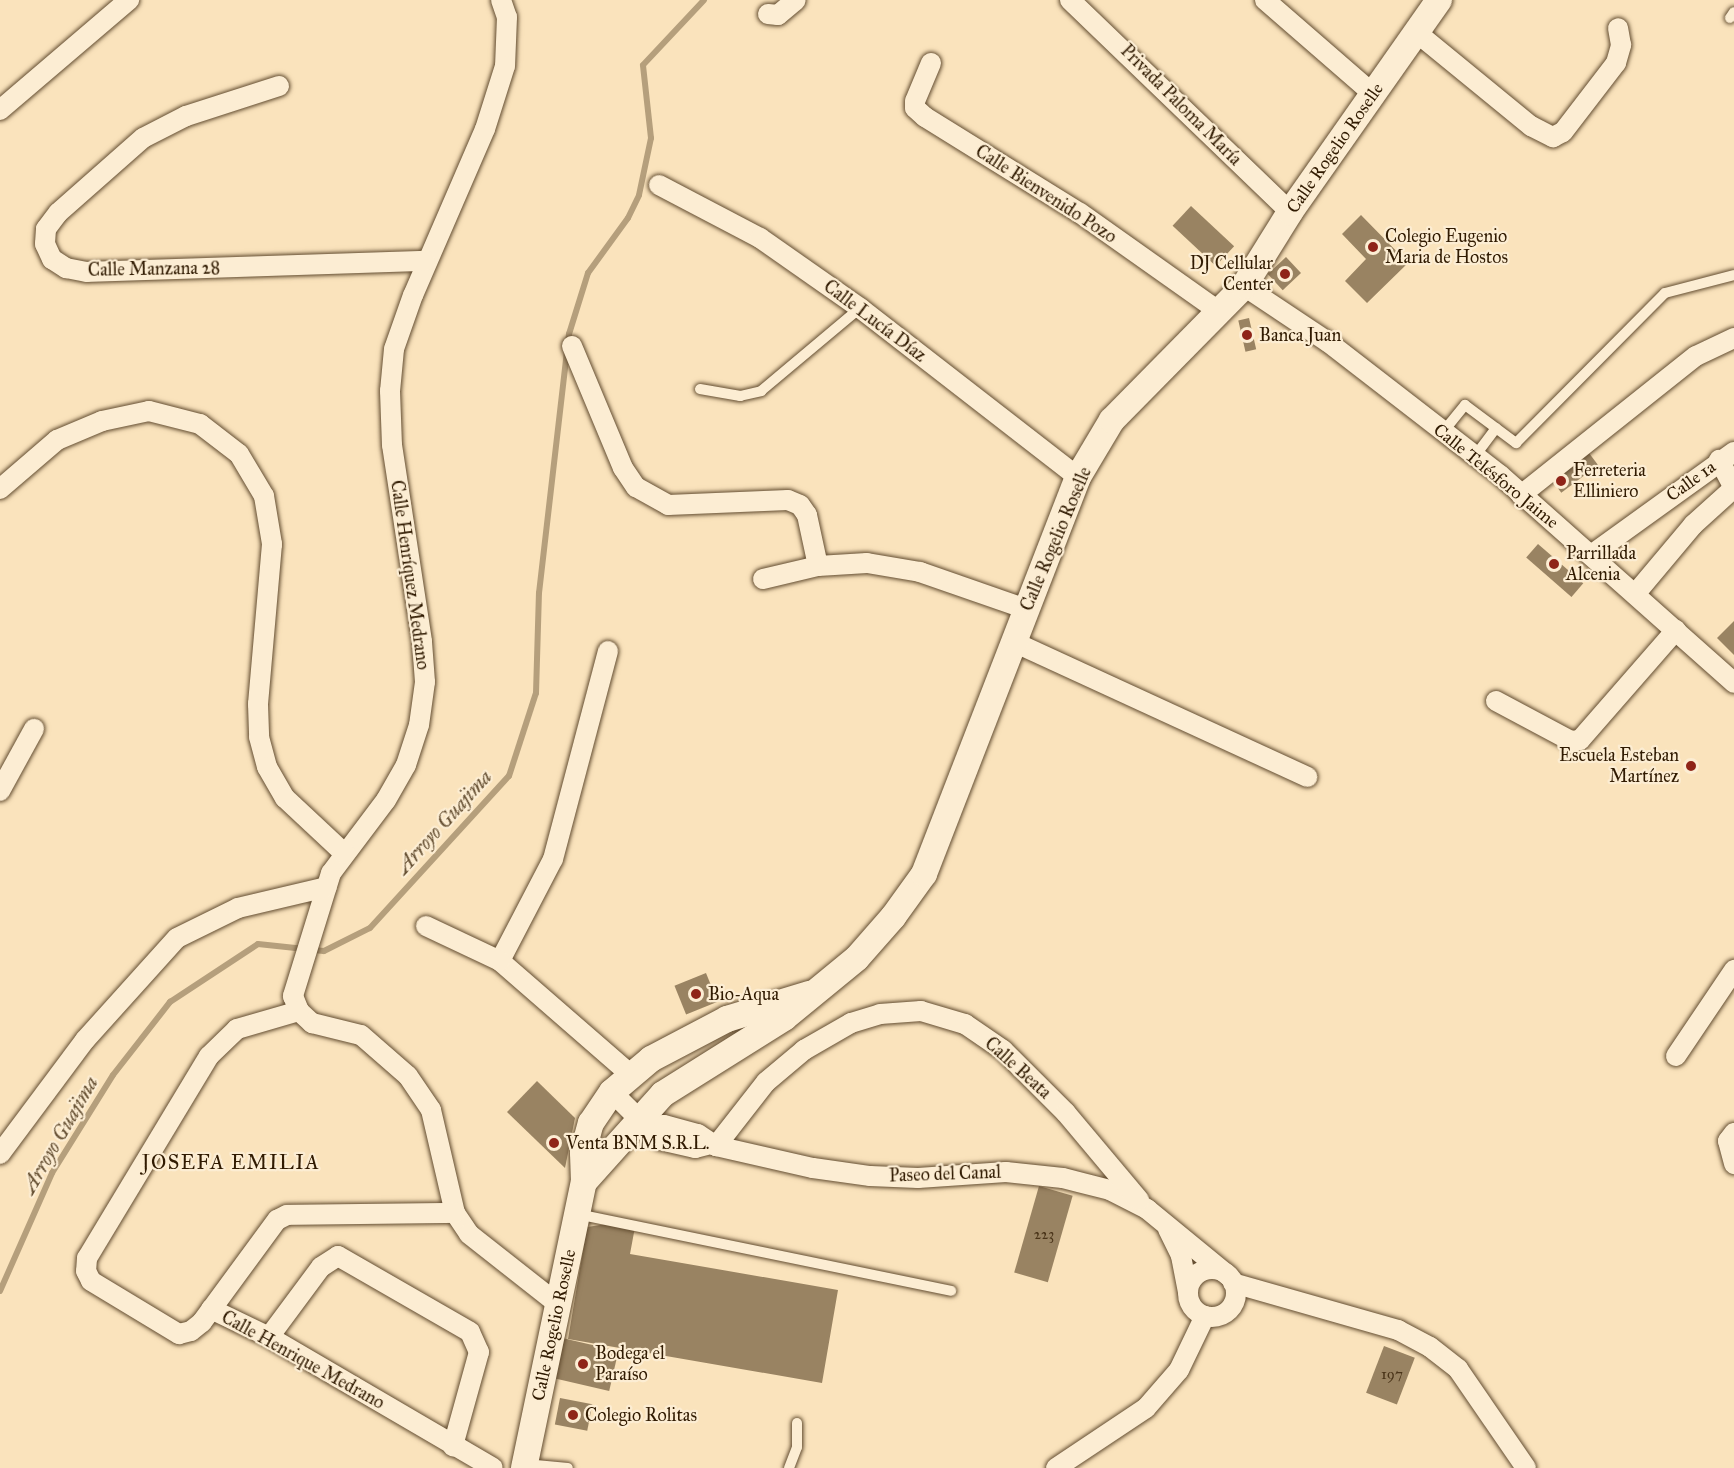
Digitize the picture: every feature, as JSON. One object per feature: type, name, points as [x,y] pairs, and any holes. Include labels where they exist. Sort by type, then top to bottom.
[{"type":"street","points":[[0,110],[129,0]]},
{"type":"street","name":"Calle Henríquez Medrano","points":[[298,1011],[293,996],[300,965],[327,887],[344,853],[387,800],[406,765],[418,725],[425,682],[392,445],[390,391],[394,349],[426,261],[484,129],[505,66],[507,17],[501,0]]},
{"type":"street","points":[[768,14],[778,15],[796,0]]},
{"type":"street","name":"Privada Paloma María","points":[[1070,0],[1290,212]]},
{"type":"street","points":[[1265,0],[1373,94]]},
{"type":"street","name":"Calle Rogelio Roselle","points":[[584,1182],[645,1124],[663,1094],[784,1018],[876,938],[924,874],[1078,477],[1112,420],[1217,310],[1244,286],[1290,212],[1439,0]]},
{"type":"street","points":[[1416,32],[1531,126],[1553,137],[1563,132],[1616,63],[1621,45],[1618,28]]},
{"type":"street","name":"Calle Bienvenido Pozo","points":[[931,63],[915,100],[915,108],[925,117],[1080,213],[1217,310]]},
{"type":"street","name":"Calle Manzana 28","points":[[279,86],[186,116],[143,138],[52,221],[46,229],[45,244],[51,259],[66,268],[87,272],[426,261]]},
{"type":"street","name":"Calle Lucía Díaz","points":[[659,185],[760,238],[860,308],[1078,477]]},
{"type":"street","name":"Calle Telésforo Jaime","points":[[1244,286],[1328,342],[1475,456],[1636,593],[1734,683]]},
{"type":"street","points":[[1521,495],[1696,356],[1734,338]]},
{"type":"street","points":[[572,346],[622,468],[636,487],[668,505],[788,500],[800,505],[807,515],[818,566]]},
{"type":"street","points":[[0,489],[57,440],[102,421],[149,411],[200,424],[238,454],[264,496],[272,544],[258,704],[259,737],[267,767],[285,798],[344,853]]},
{"type":"street","points":[[1636,593],[1693,525],[1734,488],[1726,456]]},
{"type":"street","name":"Calle 1a","points":[[1591,555],[1726,456]]},
{"type":"street","points":[[763,579],[818,566],[867,562],[920,572],[1026,609]]},
{"type":"street","points":[[1496,700],[1571,741],[1580,740],[1676,630]]},
{"type":"street","points":[[1014,642],[1307,777]]},
{"type":"street","points":[[500,962],[553,859],[608,651]]},
{"type":"street","points":[[0,791],[34,729]]},
{"type":"street","points":[[0,1154],[85,1040],[177,938],[238,908],[327,887]]},
{"type":"street","points":[[426,926],[500,962],[630,1074]]},
{"type":"street","points":[[1676,1056],[1734,970]]},
{"type":"street","name":"Calle Rogelio Roselle","points":[[524,1466],[584,1182],[584,1152],[591,1123],[612,1092],[630,1074],[727,1020],[815,993]]},
{"type":"street","points":[[298,1011],[312,1023],[361,1035],[408,1076],[431,1110],[455,1213],[469,1234],[558,1305]]},
{"type":"street","name":"Calle Henrique Medrano","points":[[298,1011],[237,1029],[209,1056],[87,1258],[86,1271],[91,1281],[170,1331],[179,1334],[191,1331],[211,1309],[269,1337],[493,1468]]},
{"type":"street","name":"Calle Beata","points":[[713,1145],[766,1082],[804,1050],[851,1023],[880,1014],[921,1011],[965,1024],[1003,1050],[1066,1113],[1147,1209]]},
{"type":"street","points":[[612,1092],[645,1124]]},
{"type":"street","name":"Paseo del Canal","points":[[645,1124],[664,1125],[698,1134],[713,1145],[813,1168],[870,1176],[918,1178],[1006,1172],[1063,1178],[1110,1190],[1147,1209],[1168,1229],[1201,1250],[1231,1279],[1398,1330],[1430,1347],[1465,1377],[1526,1468]]},
{"type":"street","points":[[1734,1133],[1728,1141],[1734,1164]]},
{"type":"street","points":[[211,1309],[278,1220],[287,1215],[455,1213]]},
{"type":"street","name":"Paseo del Canal","points":[[1168,1229],[1180,1256],[1188,1292]]},
{"type":"street","points":[[269,1337],[321,1267],[338,1256],[470,1332],[479,1352],[453,1446]]},
{"type":"street","points":[[1215,1269],[1231,1279],[1233,1305],[1221,1315],[1205,1316],[1192,1307],[1188,1292],[1199,1272],[1215,1269]]},
{"type":"street","points":[[1056,1468],[1146,1408],[1179,1370],[1205,1316]]},
{"type":"lane","points":[[1443,432],[1465,405],[1516,443],[1665,293],[1734,275]]},
{"type":"lane","points":[[700,388],[740,396],[761,391],[860,308]]},
{"type":"lane","points":[[1475,456],[1496,428]]},
{"type":"lane","points":[[577,1214],[951,1291]]},
{"type":"lane","points":[[789,1468],[797,1447],[797,1423]]},
{"type":"lane","points":[[524,1466],[568,1468]]},
{"type":"building","points":[[1191,206],[1234,246],[1216,266],[1173,226]]},
{"type":"building","name":"Colegio Eugenio Maria de Hostos","points":[[1361,215],[1408,263],[1367,303],[1345,281],[1366,259],[1342,234]]},
{"type":"building","name":"DJ Cellular Center","points":[[1286,257],[1301,273],[1283,290],[1268,274]]},
{"type":"building","name":"Banca Juan","points":[[1249,318],[1256,349],[1245,352],[1238,320]]},
{"type":"building","points":[[1586,449],[1598,465],[1561,493],[1549,477]]},
{"type":"building","points":[[1538,544],[1583,583],[1571,597],[1526,558]]},
{"type":"building","points":[[1734,621],[1734,655],[1717,638]]},
{"type":"building","name":"Bio-Aqua","points":[[706,973],[718,1002],[686,1014],[674,986]]},
{"type":"building","name":"Venta BNM S.R.L.","points":[[537,1081],[575,1118],[565,1168],[507,1112]]},
{"type":"building","points":[[1039,1186],[1073,1196],[1048,1282],[1014,1273]]},
{"type":"building","points":[[614,1223],[635,1227],[630,1254],[838,1290],[822,1383],[568,1339],[587,1227]]},
{"type":"building","name":"Bodega el Paraíso","points":[[558,1337],[618,1351],[609,1391],[549,1377]]},
{"type":"building","points":[[1384,1346],[1415,1358],[1397,1405],[1366,1393]]},
{"type":"building","name":"Colegio Rolitas","points":[[560,1398],[592,1404],[587,1431],[555,1425]]},
{"type":"waterway","name":"Arroyo Guajima","points":[[0,1291],[52,1173],[113,1075],[170,1002],[258,944],[324,951],[370,928],[509,776],[536,693],[539,593],[569,334],[588,273],[628,218],[639,195],[651,138],[643,65],[704,0]]},
{"type":"place","name":"Colegio Eugenio Maria de Hostos","points":[[1373,247]]},
{"type":"place","name":"DJ Cellular Center","points":[[1285,274]]},
{"type":"place","name":"Banca Juan","points":[[1247,335]]},
{"type":"place","name":"Ferreteria Elliniero","points":[[1561,481]]},
{"type":"place","name":"Parrillada Alcenia","points":[[1554,564]]},
{"type":"place","name":"Escuela Esteban Martínez","points":[[1691,766]]},
{"type":"place","name":"Bio-Aqua","points":[[696,994]]},
{"type":"place","name":"Venta BNM S.R.L.","points":[[554,1143]]},
{"type":"place","name":"Bodega el Paraíso","points":[[583,1364]]},
{"type":"place","name":"Colegio Rolitas","points":[[573,1415]]},
{"type":"district","name":"JOSEFA EMILIA","points":[[231,1162]]}]
